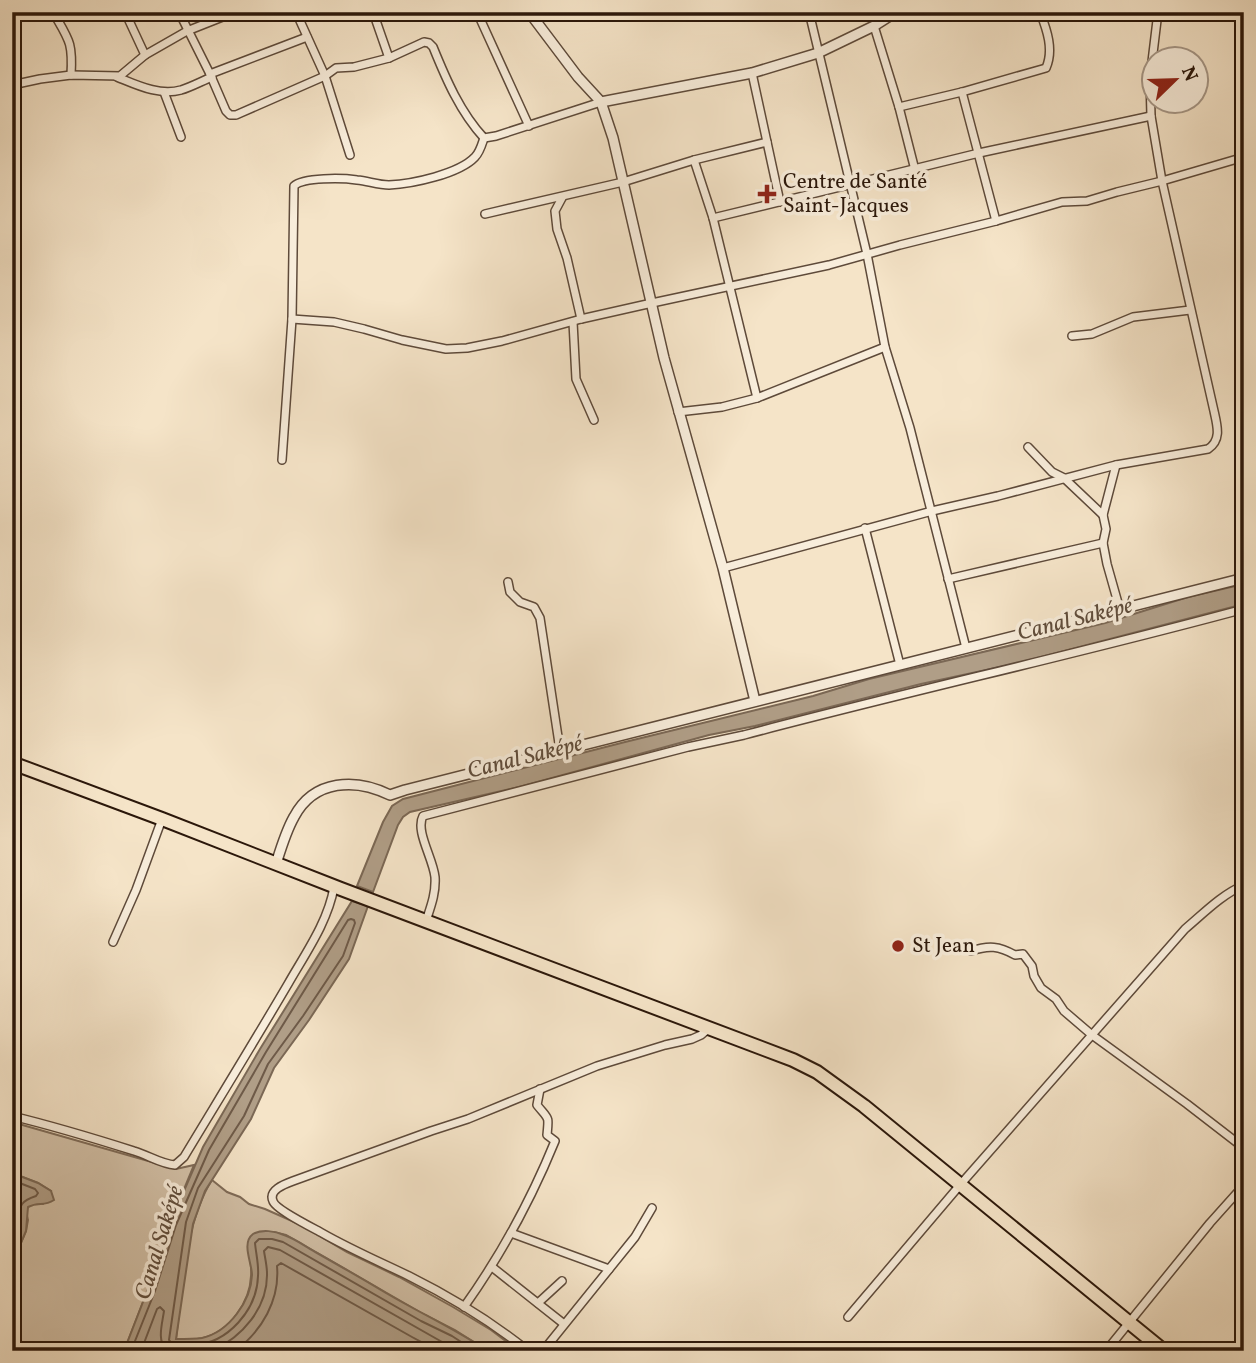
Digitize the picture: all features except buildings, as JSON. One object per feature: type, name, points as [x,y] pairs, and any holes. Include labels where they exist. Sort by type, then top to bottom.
[{"type":"main road","points":[[12,763],[793,1060],[817,1072],[864,1106],[1164,1351]]},
{"type":"street","points":[[64,12],[54,14],[69,40],[72,53],[71,75]]},
{"type":"street","points":[[125,12],[145,55]]},
{"type":"street","points":[[179,12],[230,115],[236,115],[325,76],[336,68],[354,67],[389,58],[424,42],[433,47],[457,99],[473,126],[484,138]]},
{"type":"street","points":[[296,12],[325,76],[350,155]]},
{"type":"street","points":[[373,12],[389,58]]},
{"type":"street","points":[[477,12],[529,126]]},
{"type":"street","points":[[809,12],[867,254],[885,347],[910,428],[966,648]]},
{"type":"street","points":[[484,138],[601,102],[752,73],[818,53],[874,26],[896,12]]},
{"type":"street","points":[[899,107],[1046,68],[1050,50],[1040,12]]},
{"type":"street","points":[[1154,46],[1158,12]]},
{"type":"street","points":[[116,77],[145,55],[187,31],[233,13]]},
{"type":"street","points":[[533,14],[578,77],[601,102],[613,138],[678,412],[723,568],[755,701]]},
{"type":"street","points":[[874,26],[915,170]]},
{"type":"street","points":[[12,85],[71,75],[116,77],[164,92],[181,90],[211,75],[307,37]]},
{"type":"street","points":[[752,73],[780,202]]},
{"type":"street","points":[[164,92],[181,137]]},
{"type":"street","points":[[962,92],[996,221]]},
{"type":"street","points":[[713,218],[979,153],[1151,116],[1162,181],[1218,437],[1215,444],[1208,449],[1116,465],[865,528],[723,568]]},
{"type":"street","points":[[282,460],[292,319],[296,183],[356,180],[390,185],[434,177],[450,173],[475,157],[484,138]]},
{"type":"street","points":[[485,214],[562,198],[767,142]]},
{"type":"street","points":[[292,319],[334,322],[446,349],[467,348],[652,303],[829,265],[1062,202],[1087,201],[1244,157]]},
{"type":"street","points":[[694,160],[713,218],[757,398]]},
{"type":"street","points":[[562,198],[555,211],[557,229],[567,258],[577,321],[576,380],[594,420]]},
{"type":"street","points":[[1072,336],[1092,334],[1133,317],[1190,310]]},
{"type":"street","points":[[678,412],[722,407],[757,398],[885,347]]},
{"type":"street","points":[[1028,447],[1052,472],[1064,478],[1103,515]]},
{"type":"street","points":[[1116,465],[1103,515],[1106,529],[1103,543],[1120,610]]},
{"type":"street","points":[[865,528],[900,665]]},
{"type":"street","points":[[948,579],[1103,543]]},
{"type":"street","points":[[276,864],[293,817],[301,806],[329,786],[360,785],[376,788],[390,796],[560,750],[1244,578]]},
{"type":"street","points":[[508,582],[510,592],[520,602],[534,607],[540,618],[560,750]]},
{"type":"street","points":[[426,921],[435,890],[435,874],[422,835],[420,821],[423,816],[1244,610]]},
{"type":"street","points":[[113,942],[136,890],[162,819]]},
{"type":"street","points":[[848,1317],[1185,929],[1211,906],[1244,885]]},
{"type":"street","points":[[12,1116],[90,1137],[175,1165],[184,1157],[298,967],[338,888]]},
{"type":"street","points":[[971,951],[993,947],[1003,948],[1015,956],[1023,954],[1032,966],[1041,988],[1056,999],[1064,1011],[1092,1035],[1244,1148]]},
{"type":"street","points":[[528,1351],[506,1333],[464,1307],[302,1222],[275,1205],[272,1195],[280,1186],[293,1181],[468,1119],[597,1066],[692,1039],[708,1029]]},
{"type":"street","points":[[464,1307],[492,1268],[538,1183],[555,1142],[547,1135],[547,1114],[537,1105],[540,1089]]},
{"type":"street","points":[[1106,1351],[1244,1185]]},
{"type":"street","points":[[543,1351],[635,1237],[652,1208]]},
{"type":"street","points":[[511,1233],[609,1269]]},
{"type":"street","points":[[492,1268],[564,1324]]},
{"type":"street","points":[[537,1303],[562,1281]]},
{"type":"shaded area","points":[[12,1122],[176,1169],[194,1165],[124,1351],[37,1351],[12,1342],[12,1264],[26,1231],[28,1207],[35,1203],[43,1204],[51,1191],[12,1173]]},
{"type":"shaded area","points":[[212,1180],[249,1204],[301,1225],[453,1307],[519,1351],[488,1351],[286,1235],[274,1232],[248,1243],[250,1286],[237,1314],[230,1322],[203,1338],[176,1339],[190,1236],[203,1197]]},
{"type":"water","points":[[1244,584],[1244,604],[1014,664],[709,735],[519,787],[410,812],[398,825],[373,892],[357,886],[383,822],[392,806],[403,799],[813,696],[869,679],[1105,623],[1188,597]]},
{"type":"water","points":[[352,901],[368,906],[349,959],[274,1068],[251,1119],[205,1191],[193,1224],[176,1339],[212,1335],[237,1314],[251,1285],[248,1243],[253,1234],[268,1231],[297,1241],[488,1351],[124,1351],[170,1223],[203,1147]]},
{"type":"water","points":[[12,1173],[51,1191],[54,1200],[28,1207],[26,1231],[12,1264]]},
{"type":"place","name":"Centre de Santé Saint-Jacques","points":[[767,194]]},
{"type":"place","name":"St Jean","points":[[898,946]]},
{"type":"water label","name":"Canal Saképé","points":[[1075,620]]},
{"type":"water label","name":"Canal Saképé","points":[[525,758]]},
{"type":"water label","name":"Canal Saképé","points":[[160,1243]]}]
